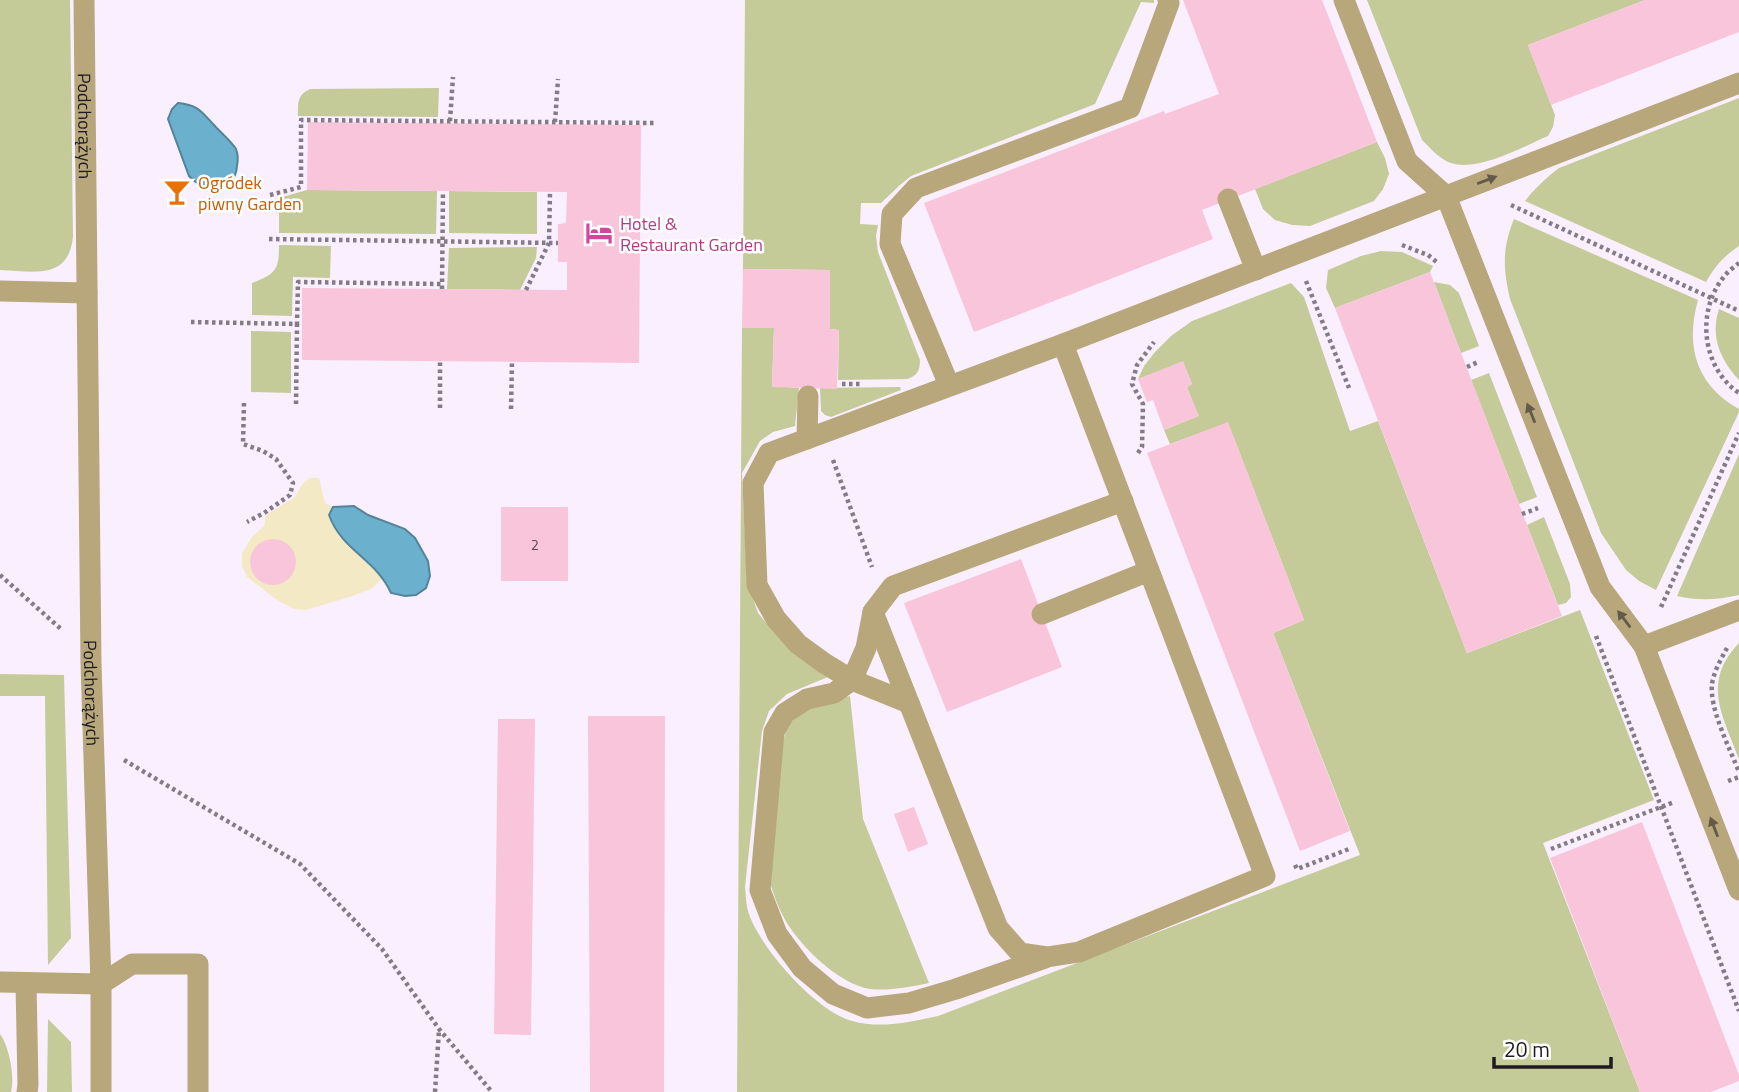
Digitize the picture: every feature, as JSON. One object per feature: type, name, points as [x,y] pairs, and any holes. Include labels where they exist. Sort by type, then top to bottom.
[{"type":"street","name":"Podchorążych","points":[[84,0],[93,742],[101,984],[101,1092]]},
{"type":"street","points":[[949,385],[890,244],[892,214],[916,188],[1130,108],[1168,0]]},
{"type":"street","points":[[1344,0],[1407,160],[1446,196],[1600,587],[1644,646],[1739,890]]},
{"type":"street","points":[[909,703],[852,680],[824,663],[798,644],[776,619],[757,585],[754,482],[769,453],[1063,344],[1739,83]]},
{"type":"street","points":[[1228,200],[1255,270]]},
{"type":"street","points":[[0,292],[87,293]]},
{"type":"street","points":[[1063,344],[1123,501],[1265,876],[1079,952],[1047,957],[909,1003],[867,1008],[833,994],[802,968],[777,934],[760,890],[774,732],[785,713],[807,699],[834,693],[852,680],[866,648],[878,606],[893,586],[1123,501]]},
{"type":"street","points":[[808,396],[815,436]]},
{"type":"street","points":[[1042,614],[1149,571]]},
{"type":"street","points":[[878,606],[909,703],[998,928],[1020,953],[1047,957]]},
{"type":"street","points":[[1644,646],[1739,610]]},
{"type":"street","points":[[0,982],[101,984],[132,964],[198,964],[198,1092]]},
{"type":"street","points":[[26,983],[27,1092]]},
{"type":"path","points":[[450,121],[453,77]]},
{"type":"path","points":[[555,122],[558,79]]},
{"type":"path","points":[[270,195],[301,187],[301,120],[656,123]]},
{"type":"path","points":[[296,404],[298,282],[442,286],[443,191]]},
{"type":"path","points":[[526,290],[549,243],[550,192]]},
{"type":"path","points":[[269,239],[558,243]]},
{"type":"path","points":[[1393,245],[1405,245],[1428,255],[1447,269]]},
{"type":"path","points":[[1739,263],[1723,278],[1712,298],[1706,321],[1707,346],[1716,369],[1739,393]]},
{"type":"path","points":[[1302,271],[1349,387]]},
{"type":"path","points":[[191,322],[297,324]]},
{"type":"path","points":[[1135,457],[1142,447],[1143,404],[1132,384],[1137,365],[1162,334]]},
{"type":"path","points":[[440,362],[440,408]]},
{"type":"path","points":[[511,409],[512,362]]},
{"type":"path","points":[[244,403],[243,444],[276,459],[293,483],[290,495],[247,522]]},
{"type":"path","points":[[1644,646],[1739,433]]},
{"type":"path","points":[[815,436],[878,606]]},
{"type":"path","points":[[0,575],[70,637]]},
{"type":"path","points":[[1594,631],[1739,1011]]},
{"type":"path","points":[[1551,849],[1739,775],[1713,705],[1712,684],[1717,665],[1729,646]]},
{"type":"path","points":[[93,742],[300,864],[382,949],[439,1029],[492,1092]]},
{"type":"path","points":[[1292,856],[1297,869],[1349,849]]},
{"type":"path","points":[[435,1092],[439,1029]]},
{"type":"green space","points":[[0,0],[70,0],[73,237],[70,251],[64,261],[56,267],[36,272],[0,270]]},
{"type":"green space","points":[[745,0],[1154,0],[1154,3],[1141,2],[1095,104],[911,176],[881,203],[861,203],[860,224],[878,225],[878,252],[920,360],[916,375],[910,378],[838,380],[839,330],[830,329],[830,270],[743,269]]},
{"type":"green space","points":[[1367,0],[1645,0],[1528,45],[1555,115],[1548,136],[1498,158],[1471,165],[1459,165],[1444,160],[1422,140]]},
{"type":"green space","points":[[439,88],[438,117],[298,116],[300,97],[310,89]]},
{"type":"green space","points":[[1739,98],[1739,246],[1720,262],[1706,282],[1525,201],[1559,168]]},
{"type":"green space","points":[[1377,142],[1389,174],[1374,201],[1310,226],[1275,220],[1263,209],[1255,189]]},
{"type":"green space","points":[[307,190],[437,191],[436,234],[279,233],[279,198]]},
{"type":"green space","points":[[449,191],[537,192],[537,234],[449,233]]},
{"type":"green space","points":[[1514,219],[1698,300],[1693,333],[1697,363],[1713,388],[1739,409],[1739,412],[1656,590],[1626,570],[1601,533],[1510,299],[1505,259],[1507,240]]},
{"type":"green space","points":[[279,245],[331,246],[330,278],[293,277],[292,316],[252,315],[252,283],[271,274],[277,266]]},
{"type":"green space","points":[[537,247],[536,258],[520,290],[447,289],[449,248]]},
{"type":"green space","points":[[1381,251],[1402,252],[1433,266],[1430,272],[1335,308],[1326,288],[1328,270]]},
{"type":"green space","points":[[1434,282],[1450,285],[1459,293],[1479,346],[1461,353]]},
{"type":"green space","points":[[1291,283],[1304,297],[1350,431],[1378,421],[1467,653],[1580,610],[1654,800],[1543,843],[1640,1092],[737,1092],[742,328],[774,328],[772,386],[799,388],[795,426],[773,432],[760,441],[742,473],[747,582],[758,613],[772,630],[792,652],[828,677],[787,694],[769,711],[762,731],[745,887],[747,908],[755,928],[777,961],[822,1005],[852,1021],[895,1024],[938,1016],[1360,855],[1273,633],[1304,620],[1228,423],[1170,444],[1164,430],[1198,416],[1187,387],[1192,384],[1183,362],[1138,379],[1155,352],[1192,321]]},
{"type":"green space","points":[[1719,309],[1739,318],[1739,380],[1722,356],[1716,338]]},
{"type":"green space","points":[[251,331],[291,332],[291,393],[251,392]]},
{"type":"green space","points":[[1489,373],[1537,497],[1519,504],[1471,380]]},
{"type":"green space","points":[[900,387],[901,390],[831,417],[821,411],[820,388]]},
{"type":"green space","points":[[1739,454],[1739,595],[1708,599],[1677,596]]},
{"type":"green space","points":[[1544,517],[1570,584],[1571,597],[1566,603],[1558,605],[1527,525]]},
{"type":"green space","points":[[1739,643],[1739,759],[1722,714],[1718,686],[1727,658]]},
{"type":"green space","points":[[0,674],[64,675],[71,938],[48,965],[45,696],[0,696]]},
{"type":"green space","points":[[850,696],[863,819],[929,983],[870,989],[845,980],[821,962],[799,940],[782,914],[770,883],[781,748],[786,734],[791,723],[805,710]]},
{"type":"green space","points":[[48,1019],[71,1042],[72,1092],[47,1092]]},
{"type":"green space","points":[[0,1034],[10,1062],[11,1092],[0,1092]]},
{"type":"sand","points":[[309,478],[319,478],[325,503],[333,507],[329,515],[340,537],[383,578],[371,589],[306,610],[294,609],[277,600],[247,577],[242,566],[242,553],[252,537],[264,526],[266,515],[295,497]]},
{"type":"water","points":[[178,103],[199,110],[236,149],[238,160],[235,175],[225,186],[210,188],[195,182],[189,176],[168,119]]},
{"type":"water","points":[[354,506],[368,515],[405,529],[415,538],[428,561],[430,576],[426,588],[416,595],[391,593],[377,572],[342,538],[329,515],[333,507]]},
{"type":"building","points":[[1183,0],[1322,0],[1377,142],[1202,210],[1213,239],[974,332],[924,203],[1164,111],[1165,114],[1219,94]]},
{"type":"building","points":[[1645,0],[1739,0],[1739,32],[1551,105],[1528,45]]},
{"type":"building","points":[[308,122],[641,125],[639,363],[302,360],[302,288],[567,290],[567,262],[558,262],[558,224],[566,223],[567,192],[307,190]]},
{"type":"building","points":[[743,269],[830,270],[830,329],[839,330],[837,389],[772,387],[774,328],[742,328]]},
{"type":"building","points":[[1430,272],[1562,616],[1467,653],[1335,308]]},
{"type":"building","points":[[1183,361],[1192,384],[1187,387],[1199,416],[1164,430],[1153,400],[1147,402],[1138,379]]},
{"type":"building","points":[[1228,422],[1304,620],[1273,633],[1350,831],[1300,851],[1147,453]]},
{"type":"building","points":[[501,507],[568,507],[568,581],[501,581]]},
{"type":"building","points":[[273,539],[289,546],[296,562],[289,578],[273,585],[257,578],[250,562],[257,546]]},
{"type":"building","points":[[1021,559],[1062,667],[947,712],[904,603]]},
{"type":"building","points":[[588,716],[665,716],[664,1092],[590,1092]]},
{"type":"building","points":[[498,719],[535,719],[531,1035],[494,1034]]},
{"type":"building","points":[[914,807],[928,844],[908,852],[894,814]]},
{"type":"building","points":[[1642,822],[1739,1075],[1739,1081],[1711,1092],[1640,1092],[1550,858]]},
{"type":"place","name":"Ogródek piwny Garden","points":[[177,192]]},
{"type":"place","name":"Hotel & Restaurant Garden","points":[[599,233]]}]
